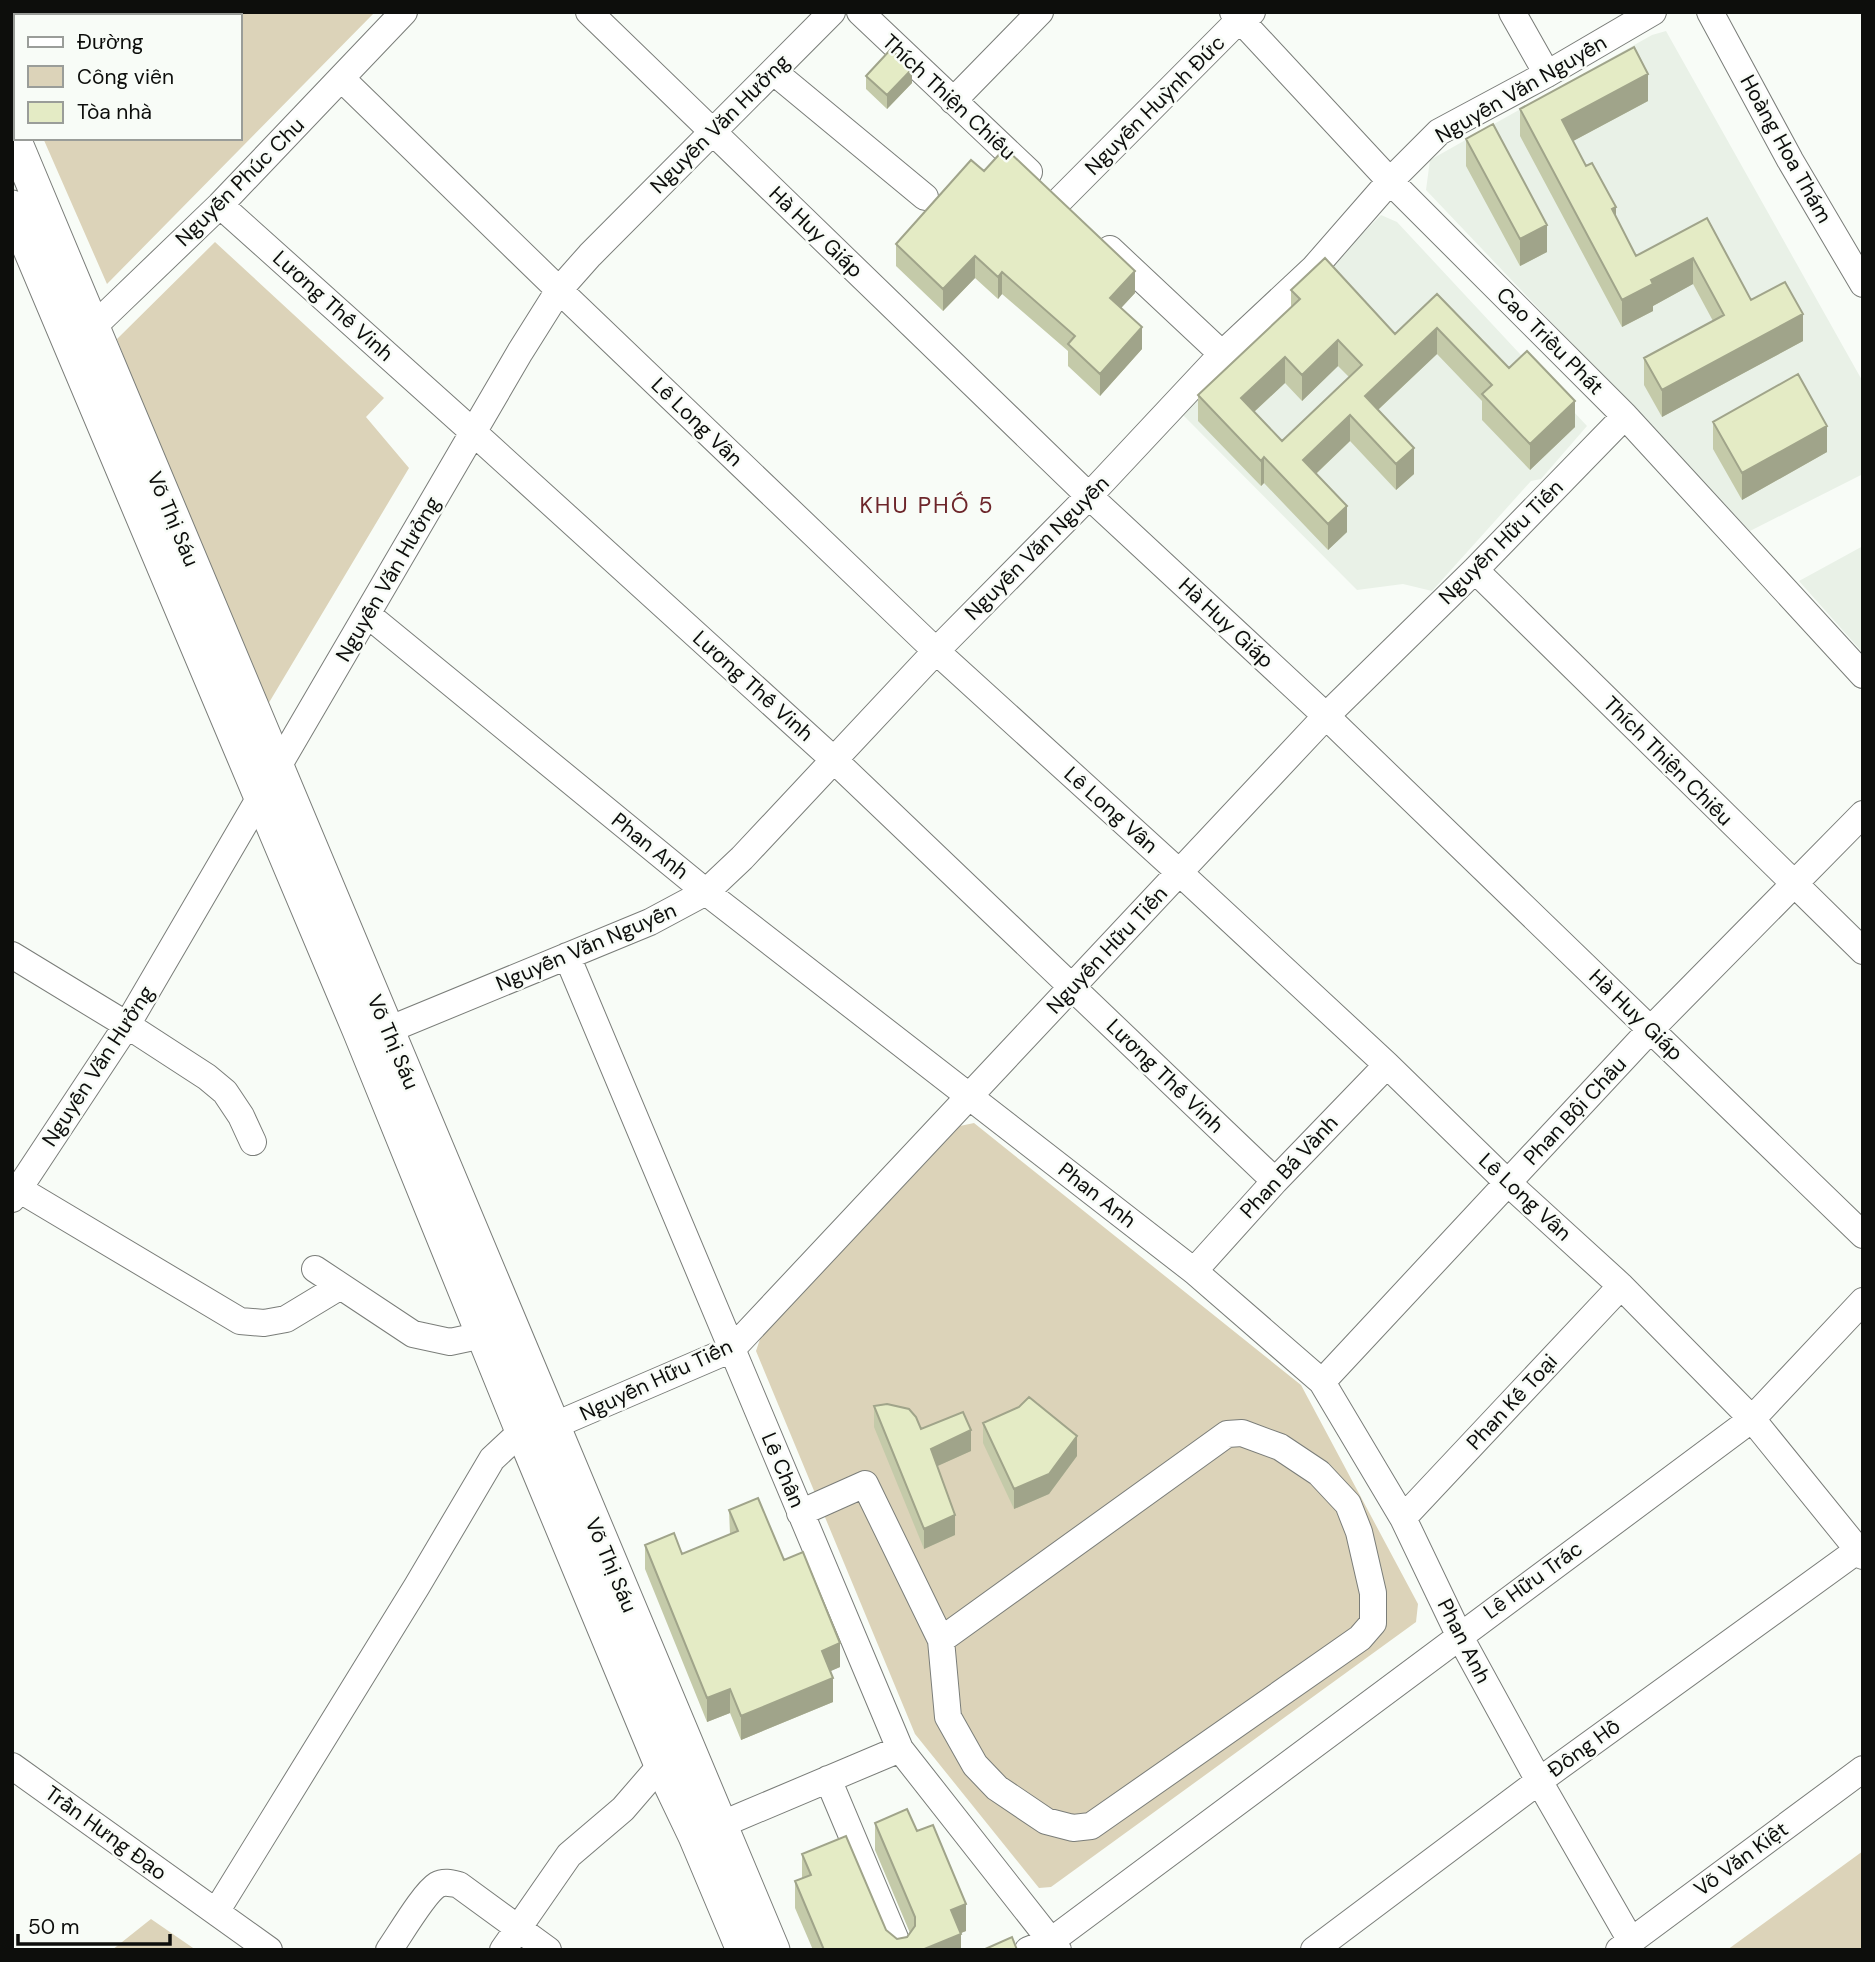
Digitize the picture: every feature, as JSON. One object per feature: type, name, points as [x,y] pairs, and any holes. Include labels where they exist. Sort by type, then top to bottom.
[{"type":"main road","name":"Võ Thị Sáu","points":[[14,140],[80,333],[260,797],[359,1030],[483,1335],[537,1429],[720,1825],[773,1950]]},
{"type":"main road","name":"Võ Thị Sáu","points":[[12,207],[80,333],[278,766],[388,1030],[661,1765],[695,1836],[743,1950]]},
{"type":"street","name":"Nguyễn Phúc Chu","points":[[80,333],[220,205],[404,12]]},
{"type":"street","name":"Hà Huy Giáp","points":[[589,12],[1089,496],[1326,716],[1863,1235]]},
{"type":"street","name":"Nguyễn Văn Hưởng","points":[[15,1191],[127,1025],[559,290],[598,246],[832,12]]},
{"type":"street","name":"Thích Thiện Chiếu","points":[[860,12],[1222,354]]},
{"type":"street","points":[[953,101],[1040,12]]},
{"type":"street","points":[[1512,12],[1547,74]]},
{"type":"street","name":"Nguyễn Văn Nguyễn","points":[[388,1030],[650,922],[706,892],[742,858],[936,650],[1089,496],[1222,354],[1314,268],[1390,181],[1439,132],[1547,74],[1653,12]]},
{"type":"street","name":"Hoàng Hoa Thám","points":[[1710,12],[1790,160],[1863,284]]},
{"type":"street","name":"Cao Triều Phát","points":[[1242,15],[1390,181],[1625,416],[1863,674]]},
{"type":"street","name":"Nguyễn Huỳnh Đức","points":[[1059,201],[1242,15]]},
{"type":"street","points":[[774,72],[925,197]]},
{"type":"street","name":"Lê Long Vân","points":[[342,79],[936,650],[1387,1065],[1508,1184],[1621,1286],[1752,1419],[1860,1553]]},
{"type":"street","name":"Lương Thế Vinh","points":[[220,205],[833,759],[1275,1181]]},
{"type":"street","name":"Nguyễn Hữu Tiến","points":[[216,1912],[418,1586],[492,1459],[537,1429],[732,1349],[1326,716],[1475,570],[1625,416]]},
{"type":"street","name":"Thích Thiện Chiếu","points":[[1475,570],[1863,951]]},
{"type":"street","name":"Phan Anh","points":[[369,615],[706,892],[1194,1271],[1322,1382],[1403,1518],[1459,1634],[1625,1945]]},
{"type":"street","name":"Phan Bội Châu","points":[[1322,1382],[1651,1029],[1863,814]]},
{"type":"street","points":[[12,955],[127,1025],[225,1092],[241,1116],[253,1142]]},
{"type":"street","name":"Lê Chân","points":[[567,956],[900,1749],[1046,1947]]},
{"type":"street","name":"Phan Bá Vành","points":[[1194,1271],[1275,1181],[1387,1065]]},
{"type":"street","points":[[15,1191],[240,1321],[264,1323],[286,1320],[339,1287]]},
{"type":"street","points":[[315,1269],[413,1334],[450,1342],[483,1335]]},
{"type":"street","name":"Phan Kế Toại","points":[[1403,1518],[1621,1286]]},
{"type":"street","name":"Lê Hữu Trác","points":[[1046,1947],[1459,1634],[1752,1419],[1863,1301]]},
{"type":"street","points":[[800,1513],[865,1484],[941,1640],[948,1717],[975,1765],[997,1788],[1046,1821],[1073,1828],[1091,1826],[1360,1638],[1373,1623],[1373,1594],[1359,1532],[1348,1504],[1341,1496],[1319,1472],[1280,1447],[1242,1433],[1227,1434],[941,1640]]},
{"type":"street","name":"Đông Hồ","points":[[1314,1950],[1539,1781],[1860,1553]]},
{"type":"street","points":[[720,1825],[900,1749]]},
{"type":"street","points":[[503,1950],[569,1855],[623,1809],[661,1765]]},
{"type":"street","name":"Trần Hưng Đạo","points":[[12,1766],[269,1950]]},
{"type":"street","name":"Võ Văn Kiệt","points":[[1625,1945],[1863,1769]]},
{"type":"street","points":[[828,1779],[900,1950]]},
{"type":"street","points":[[389,1950],[429,1894],[437,1885],[447,1882],[459,1885],[548,1950]]},
{"type":"shaded area","points":[[1666,31],[1863,382],[1863,474],[1750,531],[1426,190],[1430,160],[1652,35]]},
{"type":"shaded area","points":[[1381,215],[1397,222],[1587,426],[1541,479],[1531,481],[1432,591],[1403,584],[1357,590],[1182,414]]},
{"type":"shaded area","points":[[1863,546],[1863,653],[1799,581]]},
{"type":"green space","points":[[18,12],[375,12],[107,284],[44,140],[242,140],[242,14],[17,14]]},
{"type":"green space","points":[[14,20],[14,68],[12,61]]},
{"type":"green space","points":[[215,242],[384,398],[366,417],[409,468],[261,716],[117,339]]},
{"type":"green space","points":[[974,1123],[1301,1385],[1418,1604],[1416,1622],[1051,1887],[1039,1888],[915,1734],[756,1351],[762,1333],[960,1126]]},
{"type":"green space","points":[[1863,1851],[1863,1950],[1727,1950]]},
{"type":"green space","points":[[151,1919],[196,1950],[112,1950]]},
{"type":"building","points":[[1634,47],[1648,74],[1562,120],[1586,166],[1592,163],[1616,207],[1612,209],[1636,256],[1707,218],[1751,300],[1785,282],[1803,314],[1662,390],[1644,358],[1724,315],[1693,258],[1651,280],[1653,284],[1622,300],[1520,109]]},
{"type":"building","points":[[891,49],[912,69],[887,95],[866,76]]},
{"type":"building","points":[[1493,124],[1547,225],[1520,239],[1466,139]]},
{"type":"building","points":[[1005,148],[1135,271],[1110,298],[1142,327],[1100,374],[1068,344],[1075,336],[1002,272],[998,277],[975,256],[943,289],[896,244],[971,160],[984,171]]},
{"type":"building","points":[[1325,258],[1395,334],[1437,294],[1509,368],[1527,351],[1575,401],[1530,444],[1482,394],[1492,385],[1437,328],[1365,396],[1414,448],[1396,464],[1350,415],[1303,460],[1347,506],[1328,524],[1264,457],[1261,461],[1198,395],[1300,299],[1291,290]],"holes":[[[1338,340],[1362,365],[1282,441],[1241,398],[1285,357],[1302,375]]]},
{"type":"building","points":[[1798,374],[1827,426],[1742,473],[1713,422]]},
{"type":"building","points":[[1029,1397],[1077,1436],[1049,1474],[1014,1489],[983,1423],[1019,1407]]},
{"type":"building","points":[[887,1404],[909,1409],[921,1429],[963,1412],[971,1430],[931,1449],[955,1515],[924,1529],[874,1406]]},
{"type":"building","points":[[758,1498],[784,1560],[803,1552],[840,1643],[822,1651],[833,1678],[741,1716],[730,1689],[707,1698],[645,1545],[674,1533],[682,1554],[738,1531],[729,1510]]},
{"type":"building","points":[[907,1809],[917,1831],[933,1825],[966,1904],[951,1910],[961,1934],[922,1950],[824,1950],[795,1881],[811,1875],[802,1854],[846,1836],[886,1930],[897,1939],[907,1937],[915,1926],[915,1917],[875,1823]]},
{"type":"building","points":[[1012,1937],[1017,1950],[983,1950]]},
{"type":"district","name":"KHU PHỐ 5","points":[[927,505]]}]
